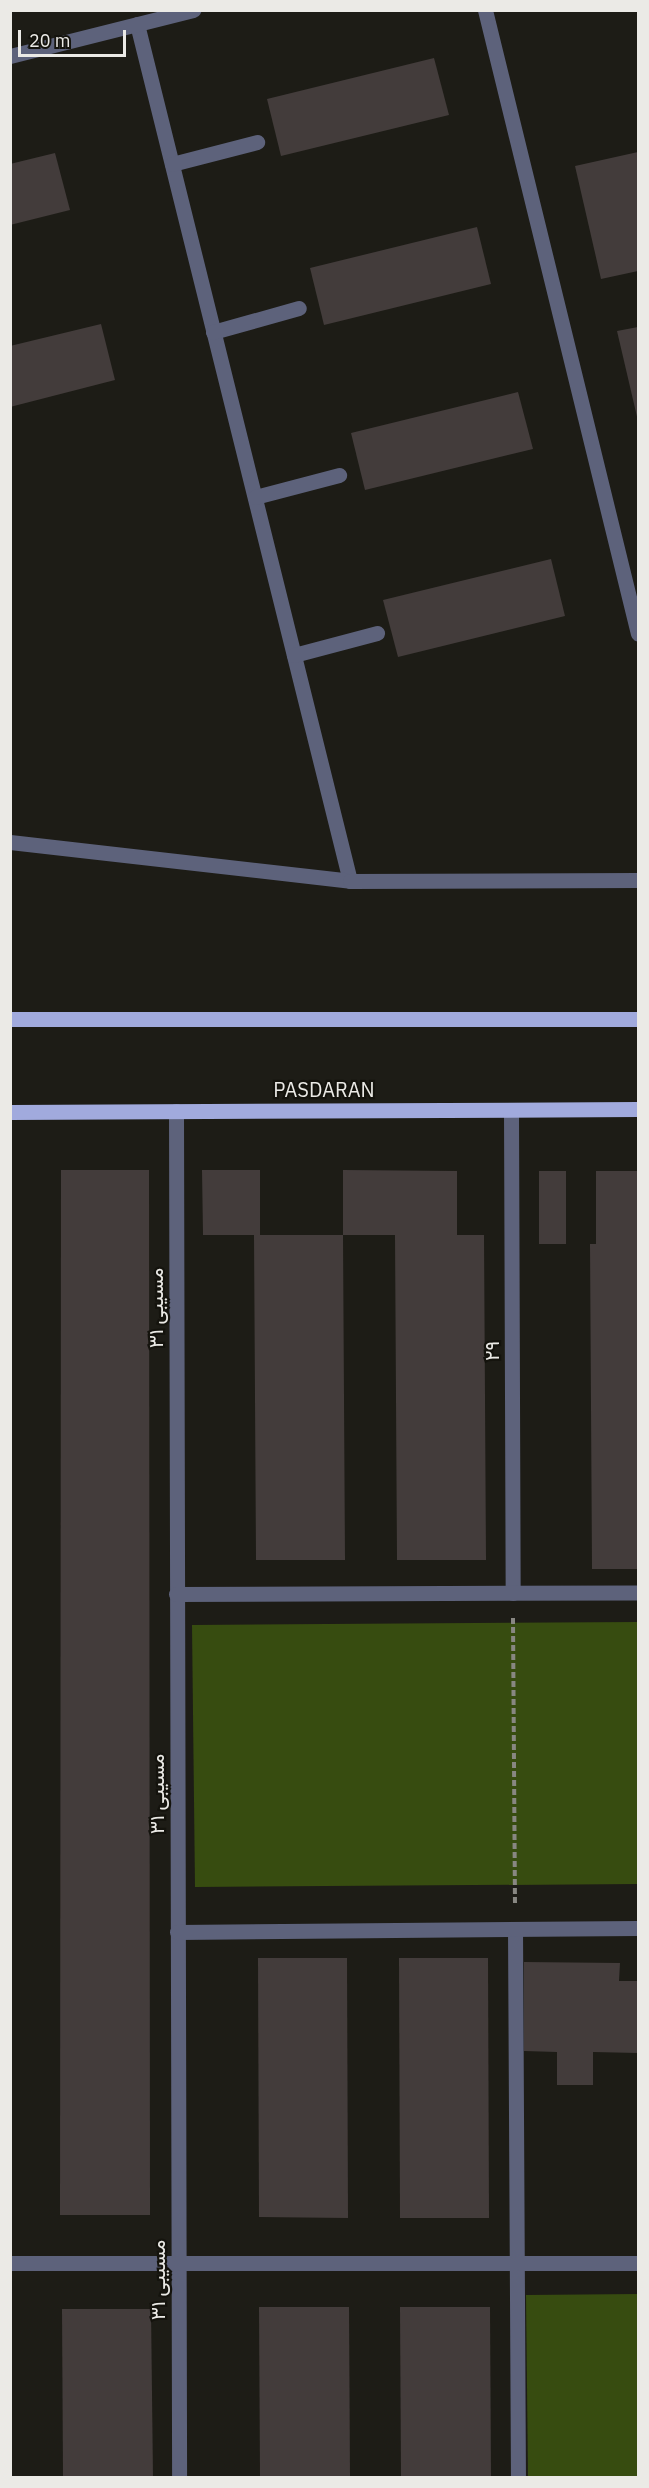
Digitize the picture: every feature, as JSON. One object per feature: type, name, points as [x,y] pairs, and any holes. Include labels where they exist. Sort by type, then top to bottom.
[{"type":"main road","points":[[10,1019],[639,1019]]},
{"type":"main road","name":"PASDARAN","points":[[10,1112],[639,1109]]},
{"type":"street","points":[[10,56],[193,10]]},
{"type":"street","points":[[485,10],[639,634]]},
{"type":"street","points":[[137,24],[350,881]]},
{"type":"street","points":[[172,164],[257,142]]},
{"type":"street","points":[[213,332],[299,308]]},
{"type":"street","points":[[255,497],[339,475]]},
{"type":"street","points":[[294,655],[377,633]]},
{"type":"street","points":[[10,842],[350,881],[639,880]]},
{"type":"street","name":"۲۹","points":[[511,1110],[513,1593]]},
{"type":"street","name":"۳۱ مسیبی","points":[[176,1111],[179,2478]]},
{"type":"street","points":[[176,1594],[639,1592]]},
{"type":"street","points":[[177,1932],[639,1928]]},
{"type":"street","points":[[515,1929],[518,2478]]},
{"type":"street","points":[[10,2263],[517,2261],[639,2263]]},
{"type":"path","points":[[513,1593],[515,1929]]},
{"type":"green space","points":[[638,1622],[638,1884],[195,1887],[192,1625]]},
{"type":"green space","points":[[638,2294],[638,2477],[528,2477],[526,2295]]},
{"type":"building","points":[[434,58],[449,115],[281,156],[267,99]]},
{"type":"building","points":[[638,152],[638,271],[601,279],[575,166]]},
{"type":"building","points":[[55,153],[70,210],[10,225],[10,164]]},
{"type":"building","points":[[477,227],[491,284],[324,325],[310,268]]},
{"type":"building","points":[[101,324],[115,380],[10,407],[10,346]]},
{"type":"building","points":[[638,327],[638,421],[617,331]]},
{"type":"building","points":[[518,392],[533,449],[365,490],[351,433]]},
{"type":"building","points":[[551,559],[565,616],[398,657],[383,600]]},
{"type":"building","points":[[61,1170],[149,1170],[150,2215],[60,2215]]},
{"type":"building","points":[[202,1170],[260,1170],[260,1235],[343,1235],[345,1560],[256,1560],[254,1235],[203,1235]]},
{"type":"building","points":[[343,1170],[457,1171],[457,1235],[484,1235],[486,1560],[397,1560],[395,1235],[343,1235]]},
{"type":"building","points":[[539,1171],[566,1171],[566,1244],[539,1244]]},
{"type":"building","points":[[596,1171],[638,1171],[638,1569],[592,1569],[590,1244],[596,1244]]},
{"type":"building","points":[[258,1958],[347,1958],[348,2218],[259,2217]]},
{"type":"building","points":[[399,1958],[488,1958],[489,2218],[400,2218]]},
{"type":"building","points":[[524,1962],[620,1963],[619,1981],[638,1981],[638,2053],[593,2052],[593,2085],[557,2085],[557,2052],[524,2051]]},
{"type":"building","points":[[259,2307],[349,2307],[350,2478],[260,2478]]},
{"type":"building","points":[[400,2307],[490,2307],[491,2478],[401,2478]]},
{"type":"building","points":[[62,2309],[151,2309],[153,2478],[63,2478]]}]
